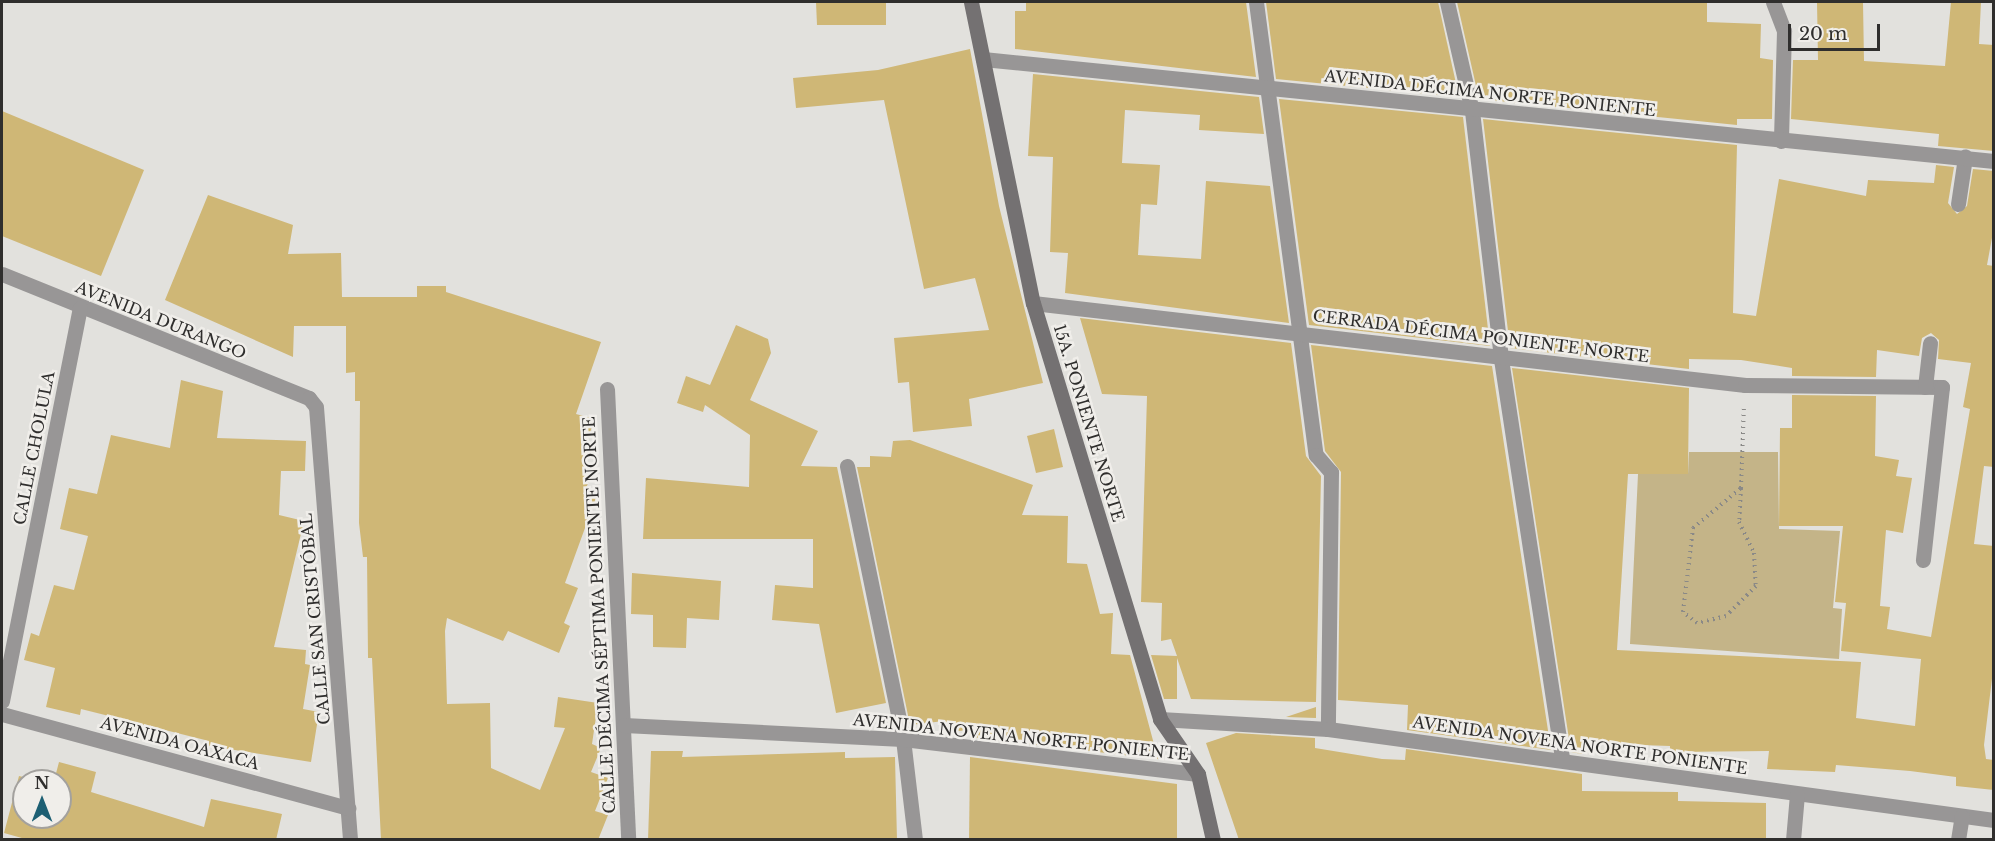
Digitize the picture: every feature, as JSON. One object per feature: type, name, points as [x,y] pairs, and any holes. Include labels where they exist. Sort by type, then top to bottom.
[{"type":"street","name":"15A. PONIENTE NORTE","points":[[971,2],[1033,303],[1160,719],[1198,774],[1213,840]]},
{"type":"street","points":[[1256,2],[1270,86],[1297,331],[1316,455],[1331,472],[1328,729]]},
{"type":"street","points":[[1447,2],[1472,111],[1500,359],[1562,758]]},
{"type":"street","points":[[1773,2],[1784,31],[1781,141]]},
{"type":"street","name":"AVENIDA DÉCIMA NORTE PONIENTE","points":[[983,59],[1270,86],[1472,111],[1994,160]]},
{"type":"street","points":[[1958,204],[1965,158]]},
{"type":"street","name":"AVENIDA DURANGO","points":[[2,274],[80,308],[309,398]]},
{"type":"street","name":"CERRADA DÉCIMA PONIENTE NORTE","points":[[1033,303],[1297,331],[1500,359],[1745,385],[1925,387]]},
{"type":"street","name":"CALLE CHOLULA","points":[[2,701],[80,308]]},
{"type":"street","points":[[1923,560],[1942,387],[1925,387],[1930,343]]},
{"type":"street","name":"CALLE DÉCIMA SÉPTIMA PONIENTE NORTE","points":[[607,389],[628,840]]},
{"type":"street","name":"CALLE SAN CRISTÓBAL","points":[[309,398],[316,407],[350,840]]},
{"type":"street","points":[[847,466],[903,739],[915,840]]},
{"type":"street","name":"AVENIDA OAXACA","points":[[2,714],[348,808]]},
{"type":"street","name":"AVENIDA NOVENA NORTE PONIENTE","points":[[1160,719],[1328,729],[1562,758],[1797,794],[1994,820]]},
{"type":"street","name":"AVENIDA NOVENA NORTE PONIENTE","points":[[624,725],[903,739],[1198,774]]},
{"type":"street","points":[[1793,840],[1797,794]]},
{"type":"street","points":[[1958,840],[1962,816]]},
{"type":"path","points":[[1741,488],[1693,528],[1683,612],[1697,623],[1726,616],[1756,586],[1754,553],[1739,522],[1741,488],[1745,385]]},
{"type":"shaded area","points":[[1689,452],[1778,452],[1779,529],[1840,531],[1833,608],[1842,609],[1839,659],[1630,644],[1638,474],[1688,474]]},
{"type":"building","points":[[816,2],[886,2],[886,25],[817,25]]},
{"type":"building","points":[[1026,2],[1246,2],[1256,77],[1015,49],[1015,11],[1026,11]]},
{"type":"building","points":[[1266,2],[1438,2],[1459,97],[1276,79]]},
{"type":"building","points":[[1457,2],[1707,2],[1707,22],[1761,24],[1760,58],[1773,60],[1772,119],[1737,119],[1737,125],[1479,99]]},
{"type":"building","points":[[1817,2],[1863,2],[1864,61],[1945,66],[1951,2],[1981,2],[1979,44],[1994,45],[1994,151],[1938,146],[1939,134],[1791,119],[1793,60],[1818,60]]},
{"type":"building","points":[[970,49],[999,206],[1043,383],[969,399],[972,426],[913,432],[909,382],[898,383],[894,338],[989,330],[975,278],[924,289],[884,100],[796,108],[793,78],[878,70]]},
{"type":"building","points":[[1033,74],[1259,97],[1264,134],[1199,130],[1200,115],[1125,110],[1122,163],[1160,165],[1157,205],[1141,204],[1138,255],[1201,259],[1206,181],[1270,186],[1289,323],[1065,293],[1068,253],[1050,252],[1053,157],[1028,156]]},
{"type":"building","points":[[1279,99],[1463,117],[1490,346],[1309,325]]},
{"type":"building","points":[[2,111],[144,170],[101,276],[2,236]]},
{"type":"building","points":[[1483,119],[1737,145],[1733,313],[1756,316],[1779,179],[1866,196],[1868,180],[1934,183],[1936,165],[1954,167],[1948,203],[1957,214],[1967,206],[1973,169],[1994,171],[1994,227],[1987,265],[1994,266],[1994,467],[1984,466],[1974,544],[1994,546],[1994,662],[1984,745],[1986,759],[1994,760],[1994,790],[1956,786],[1956,777],[1910,771],[1836,765],[1835,772],[1767,769],[1769,751],[1670,752],[1670,746],[1582,743],[1582,754],[1571,752],[1512,368],[1689,388],[1688,474],[1628,474],[1617,650],[1861,662],[1856,718],[1915,726],[1921,659],[1841,651],[1846,603],[1835,602],[1843,526],[1779,526],[1780,428],[1792,428],[1792,395],[1876,396],[1875,456],[1899,460],[1896,476],[1912,478],[1903,533],[1886,530],[1880,606],[1890,607],[1887,629],[1931,637],[1970,409],[1963,407],[1971,363],[1938,359],[1939,340],[1931,333],[1922,338],[1919,356],[1877,350],[1876,377],[1792,376],[1792,368],[1741,360],[1689,359],[1689,369],[1510,348]]},
{"type":"building","points":[[208,195],[293,225],[288,254],[341,253],[342,297],[417,297],[417,286],[446,286],[446,292],[601,342],[576,414],[594,419],[583,457],[593,473],[583,494],[597,495],[565,583],[578,588],[564,623],[570,626],[559,653],[508,631],[503,641],[447,618],[445,631],[447,704],[490,703],[491,768],[540,790],[565,728],[554,727],[558,697],[598,703],[592,744],[601,748],[591,772],[608,778],[595,811],[608,815],[598,840],[381,840],[372,658],[368,658],[367,557],[363,557],[359,523],[360,401],[355,401],[355,372],[346,373],[346,326],[294,326],[293,357],[165,300]]},
{"type":"building","points":[[1080,318],[1291,343],[1306,456],[1321,476],[1316,702],[1191,699],[1177,658],[1177,699],[1164,699],[1151,655],[1177,656],[1171,639],[1161,641],[1162,603],[1141,602],[1147,396],[1102,394]]},
{"type":"building","points":[[736,325],[768,339],[771,353],[750,400],[818,431],[801,466],[837,467],[886,703],[836,713],[819,624],[772,620],[775,585],[813,588],[813,539],[643,539],[646,478],[749,487],[750,435],[705,405],[703,412],[677,403],[686,376],[710,385]]},
{"type":"building","points":[[1311,345],[1492,366],[1551,750],[1407,730],[1408,705],[1338,700],[1341,472],[1325,451]]},
{"type":"building","points":[[181,380],[223,391],[217,438],[306,441],[305,471],[281,471],[279,515],[304,521],[274,647],[306,650],[305,664],[310,665],[303,709],[319,712],[311,762],[209,746],[209,741],[81,709],[80,715],[46,707],[55,668],[24,660],[31,633],[39,636],[54,585],[74,590],[88,536],[60,529],[69,488],[97,494],[111,435],[170,448]]},
{"type":"building","points":[[1054,429],[1063,467],[1036,473],[1027,436]]},
{"type":"building","points":[[910,440],[1033,485],[1022,515],[1068,516],[1067,563],[1087,564],[1100,614],[1113,613],[1111,654],[1130,655],[1158,759],[970,737],[971,730],[945,732],[944,721],[910,725],[857,467],[870,467],[870,456],[891,457],[893,441]]},
{"type":"building","points":[[632,573],[721,581],[719,620],[687,618],[686,648],[653,647],[653,615],[631,614]]},
{"type":"building","points":[[1316,707],[1316,718],[1286,717]]},
{"type":"building","points":[[1236,733],[1315,738],[1315,748],[1382,759],[1405,760],[1406,749],[1582,774],[1582,791],[1678,792],[1678,801],[1766,803],[1766,840],[1239,840],[1206,743]]},
{"type":"building","points":[[651,751],[683,751],[682,757],[845,752],[845,758],[895,757],[897,840],[648,840]]},
{"type":"building","points":[[970,757],[1177,784],[1177,840],[969,840]]},
{"type":"building","points":[[59,762],[96,772],[91,792],[204,827],[211,799],[282,814],[276,840],[29,840],[4,833],[12,803],[12,829],[72,829],[72,769],[57,769]]}]
